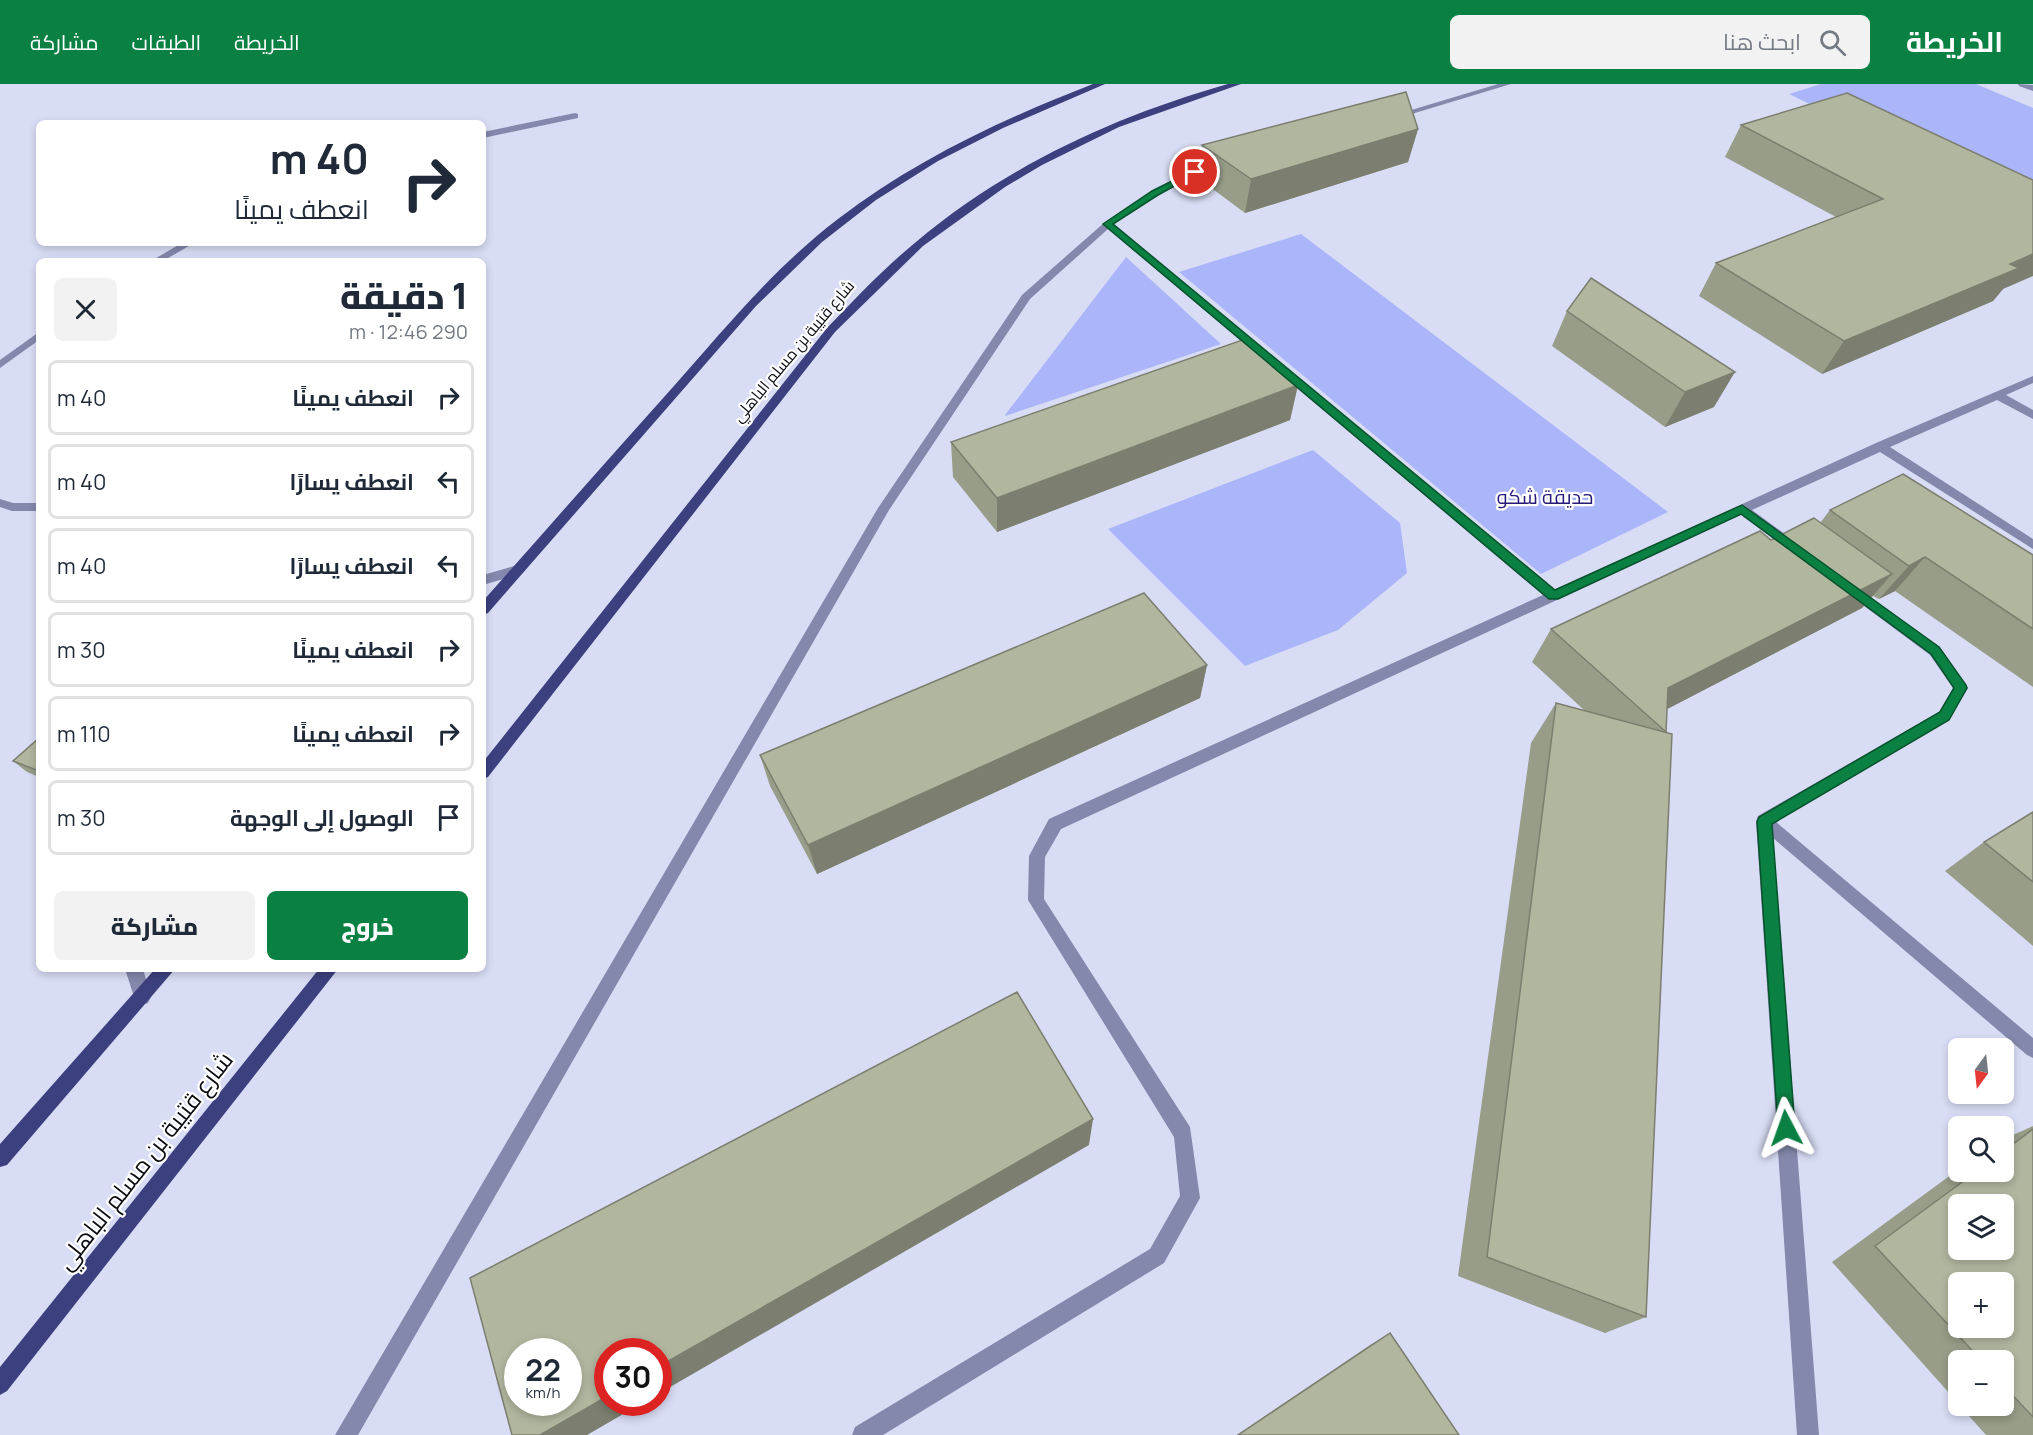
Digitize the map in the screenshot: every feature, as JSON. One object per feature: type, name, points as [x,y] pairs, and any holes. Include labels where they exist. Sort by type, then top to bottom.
[{"type":"main road","points":[[486,607],[752,304],[796,260],[843,220],[891,185],[942,154],[1015,118],[1101,84]]},
{"type":"main road","name":"شارع قتيبة بن مسلم الباهلي","points":[[486,769],[831,330],[880,278],[942,226],[988,193],[1046,159],[1106,130],[1237,84]]},
{"type":"main road","points":[[0,1158],[163,972]]},
{"type":"main road","name":"شارع قتيبة بن مسلم الباهلي","points":[[0,1384],[327,972]]},
{"type":"street","points":[[1374,122],[1508,84]]},
{"type":"street","points":[[2022,84],[2033,88]]},
{"type":"street","points":[[486,134],[574,116]]},
{"type":"street","points":[[346,1435],[884,508],[1026,297],[1107,224],[1155,193],[1195,172],[1229,163]]},
{"type":"street","points":[[1107,224],[1553,596]]},
{"type":"street","points":[[162,258],[184,246]]},
{"type":"street","points":[[0,365],[36,337]]},
{"type":"street","points":[[863,1435],[1157,1256],[1190,1198],[1183,1134],[1036,900],[1037,856],[1055,824],[1880,446],[2033,379]]},
{"type":"street","points":[[1996,394],[2033,415]]},
{"type":"street","points":[[1880,446],[2033,545]]},
{"type":"street","points":[[0,502],[12,507],[36,507]]},
{"type":"street","points":[[1742,509],[1809,559]]},
{"type":"street","points":[[486,579],[518,570]]},
{"type":"street","points":[[1764,822],[1944,716],[1961,688],[1935,651],[1838,580]]},
{"type":"street","points":[[1764,822],[2033,1049]]},
{"type":"street","points":[[1764,822],[1808,1435]]},
{"type":"street","points":[[135,972],[142,997]]},
{"type":"green space","points":[[1821,84],[1976,84],[2033,108],[2033,212],[1789,94]]},
{"type":"green space","name":"حديقة شكو","points":[[1301,234],[1668,512],[1541,574],[1179,272]]},
{"type":"green space","points":[[1126,257],[1221,344],[1005,416],[1005,415]]},
{"type":"green space","points":[[1313,450],[1400,523],[1407,573],[1338,630],[1245,666],[1108,529]]},
{"type":"building","points":[[1406,92],[1418,129],[1251,179],[1202,145]]},
{"type":"building","points":[[1847,93],[2033,180],[2033,254],[2010,264],[2019,268],[1844,341],[1716,263],[1883,199],[1741,125]]},
{"type":"building","points":[[1591,278],[1735,372],[1685,392],[1567,311]]},
{"type":"building","points":[[1245,339],[1298,385],[997,498],[951,442]]},
{"type":"building","points":[[1903,474],[2033,555],[2033,629],[1925,557],[1909,566],[1830,510]]},
{"type":"building","points":[[1814,518],[1892,574],[1668,688],[1666,732],[1551,629],[1760,531],[1771,540]]},
{"type":"building","points":[[1144,593],[1207,665],[808,845],[760,755]]},
{"type":"building","points":[[1556,703],[1672,734],[1646,1317],[1487,1257]]},
{"type":"building","points":[[36,741],[36,770],[13,761]]},
{"type":"building","points":[[2033,812],[2033,882],[1984,842]]},
{"type":"building","points":[[1017,992],[1093,1119],[672,1359],[672,1338],[594,1338],[594,1404],[582,1411],[582,1338],[504,1338],[504,1405],[470,1278]]},
{"type":"building","points":[[2033,1129],[2033,1417],[2014,1397],[2014,1350],[1972,1350],[1961,1338],[2014,1338],[2014,1272],[1948,1272],[1948,1325],[1875,1246],[1962,1182],[2014,1182],[2014,1143]]},
{"type":"building","points":[[1390,1333],[1459,1435],[1238,1435]]},
{"type":"building","points":[[507,1416],[573,1416],[540,1435],[512,1435]]},
{"type":"route","points":[[1195,172],[1155,193],[1107,224],[1553,596],[1742,509],[1935,651],[1961,688],[1944,716],[1764,822],[1786,1128]]}]
